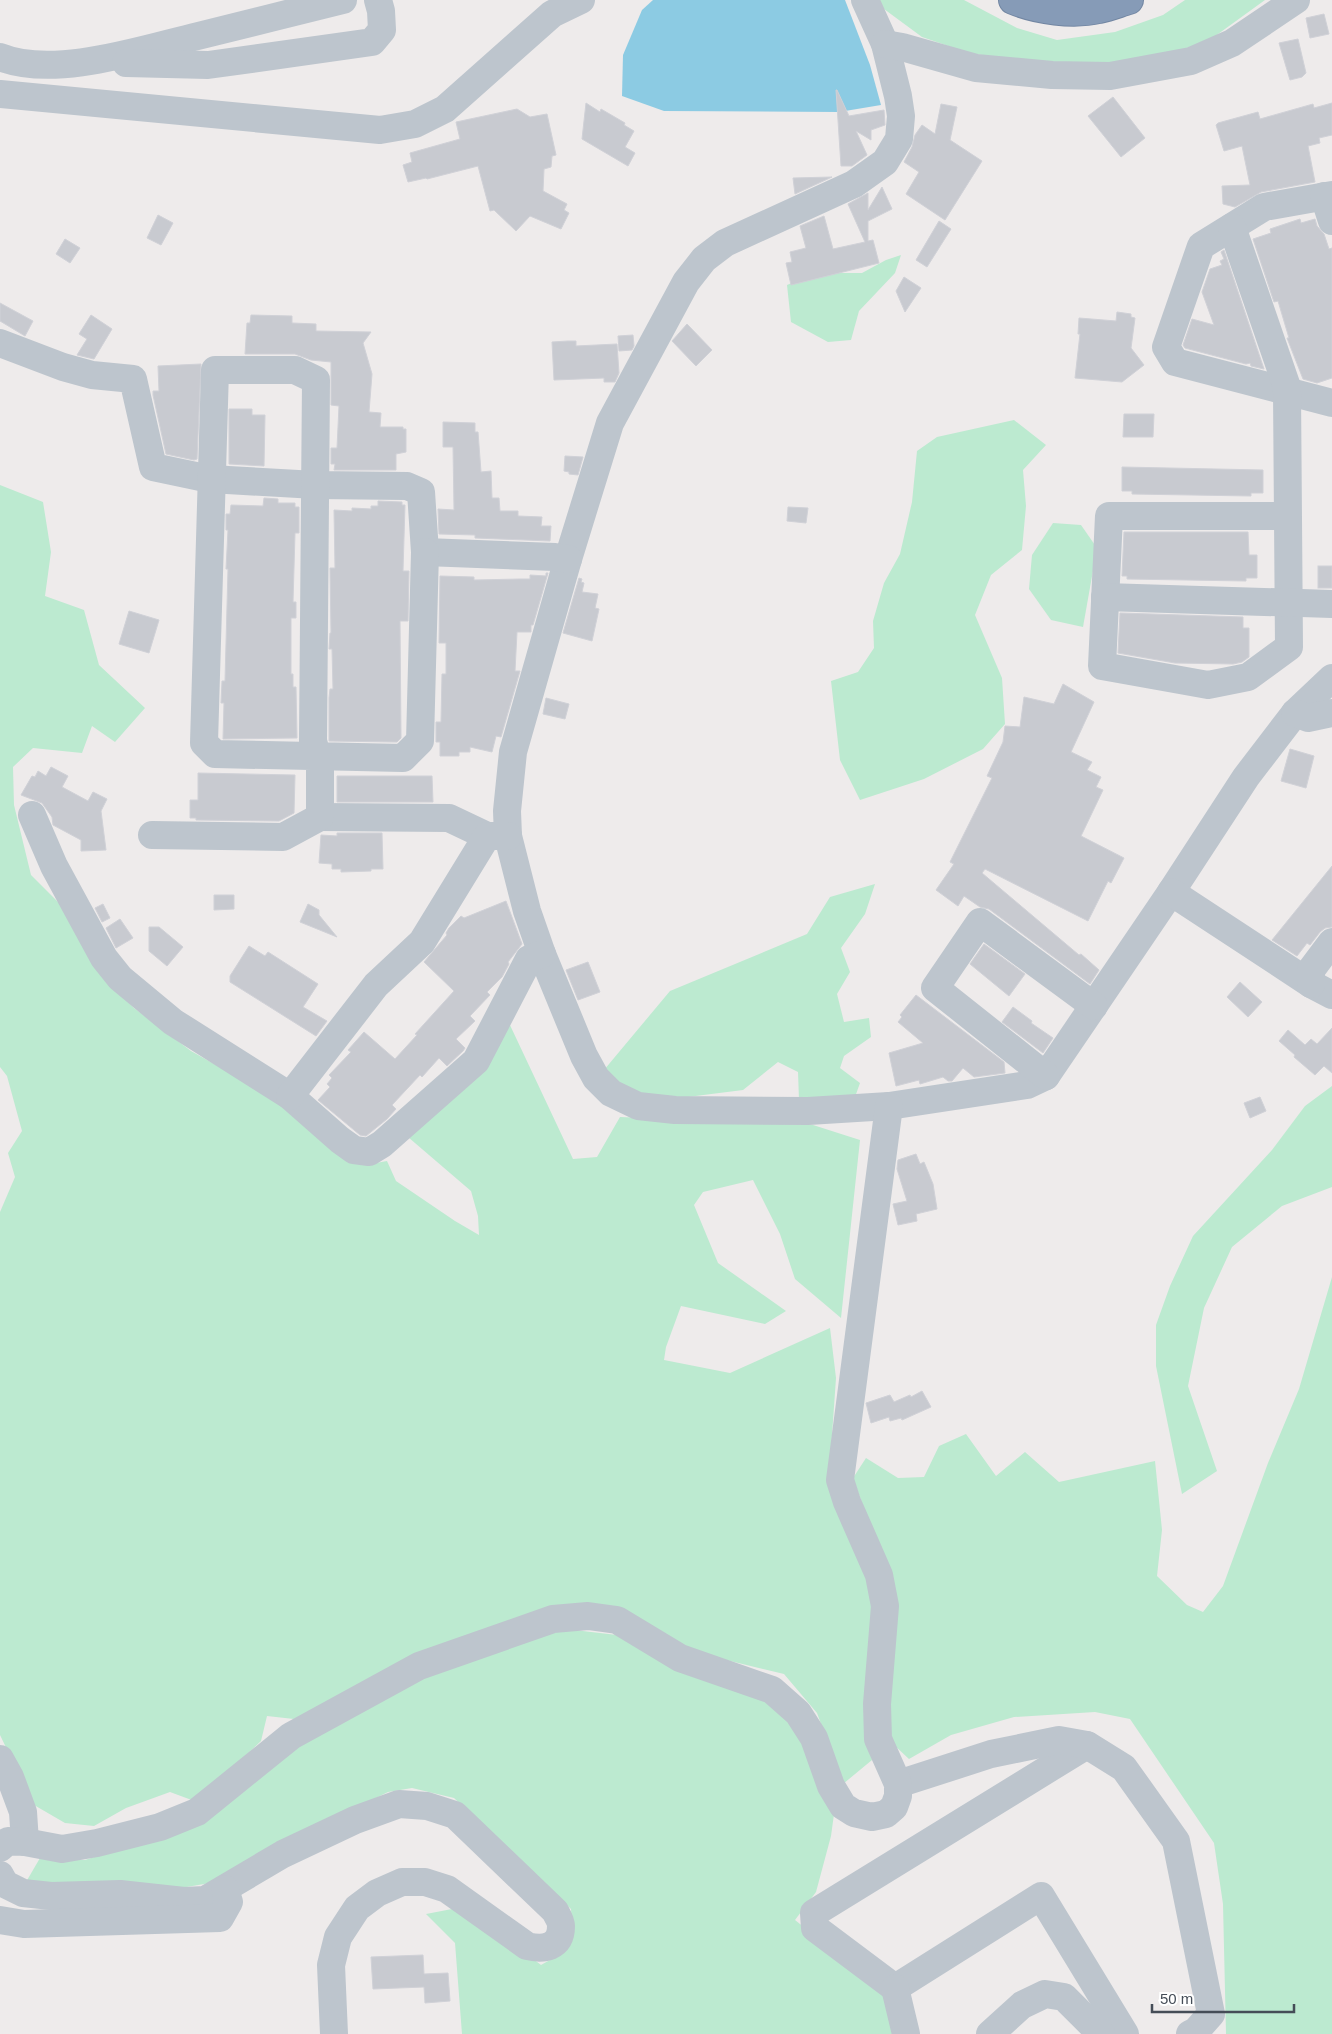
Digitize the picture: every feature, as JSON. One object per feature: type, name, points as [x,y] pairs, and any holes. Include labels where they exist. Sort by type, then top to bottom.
[{"type":"highway","points":[[1013,0],[1026,5],[1058,11],[1097,10],[1129,0]]},
{"type":"street","points":[[86,63],[284,7],[343,0]]},
{"type":"street","points":[[0,57],[12,62],[36,64],[208,65],[372,42],[382,30],[381,11],[378,0]]},
{"type":"street","points":[[0,94],[380,130],[415,124],[445,109],[552,14],[581,0]]},
{"type":"street","points":[[290,1096],[376,985],[422,942],[498,836],[507,811],[513,752],[568,559],[610,423],[686,282],[704,259],[725,243],[854,184],[885,162],[899,139],[901,116],[899,102],[885,44],[865,0]]},
{"type":"street","points":[[885,44],[902,46],[976,68],[1052,75],[1110,76],[1191,61],[1232,44],[1296,0]]},
{"type":"street","points":[[1329,204],[1264,207],[1201,246],[1166,347],[1175,362],[1332,403]]},
{"type":"street","points":[[1232,227],[1286,384],[1287,392],[1289,603],[1289,647],[1248,677],[1208,685],[1102,666],[1109,516],[1288,516]]},
{"type":"street","points":[[0,343],[62,367],[92,375],[133,379],[153,467],[210,479],[316,485],[407,486],[422,492],[425,552],[420,741],[403,758],[317,756],[215,754],[204,743],[210,479],[215,370],[295,370],[316,380],[316,485],[313,741],[317,756],[320,767],[320,817]]},
{"type":"street","points":[[425,552],[555,556],[568,559]]},
{"type":"street","points":[[1105,597],[1332,604]]},
{"type":"street","points":[[152,835],[283,836],[320,817],[449,818],[498,836],[525,902],[542,954],[584,1056],[596,1078],[611,1093],[638,1106],[674,1110],[808,1111],[889,1106],[1027,1085],[1046,1076],[1171,892],[1246,777],[1295,713],[1332,678]]},
{"type":"street","points":[[1295,713],[1308,718],[1332,713]]},
{"type":"street","points":[[32,815],[54,866],[104,958],[120,978],[173,1022],[290,1096],[354,1150],[369,1152],[382,1144],[476,1061],[529,959],[542,954]]},
{"type":"street","points":[[1171,892],[1322,990]]},
{"type":"street","points":[[1046,1076],[934,988],[980,922],[1094,1006]]},
{"type":"street","points":[[1322,990],[1311,970],[1332,942]]},
{"type":"street","points":[[0,1759],[10,1777],[23,1812],[13,1845],[62,1849],[97,1843],[160,1827],[197,1812],[290,1736],[419,1666],[552,1619],[588,1616],[617,1620],[680,1658],[772,1690],[798,1713],[814,1738],[831,1786],[843,1806],[854,1813],[872,1817],[886,1814],[894,1807],[898,1796],[898,1784],[878,1739],[877,1704],[885,1606],[879,1575],[847,1502],[840,1480],[889,1106]]},
{"type":"street","points":[[898,1784],[991,1754],[1059,1740],[1088,1745],[1124,1768],[1176,1841],[1211,2014],[1190,2034]]},
{"type":"street","points":[[906,2034],[895,1988],[815,1928],[814,1913],[1088,1745]]},
{"type":"street","points":[[0,1875],[5,1884],[23,1893],[50,1896],[120,1894],[184,1901],[205,1900],[283,1854],[355,1820],[399,1804],[427,1806],[455,1815],[555,1910],[561,1925],[558,1939],[549,1947],[540,1950],[526,1946],[447,1889],[425,1882],[402,1882],[377,1893],[357,1908],[338,1937],[330,1965],[334,2034]]},
{"type":"street","points":[[0,1920],[24,1924],[220,1918],[229,1902],[225,1889]]},
{"type":"street","points":[[895,1988],[1041,1896],[1125,2034]]},
{"type":"street","points":[[990,2034],[1022,2005],[1045,1994],[1064,1997],[1101,2034]]},
{"type":"green space","points":[[878,0],[964,0],[1017,28],[1057,40],[1115,32],[1163,15],[1185,0],[1265,0],[1207,42],[1153,58],[1086,66],[1017,60],[969,53],[922,37],[884,9]]},
{"type":"green space","points":[[901,255],[895,273],[859,311],[851,340],[828,342],[791,322],[787,285],[815,273],[862,273],[886,260]]},
{"type":"green space","points":[[1014,420],[1046,445],[1023,470],[1026,506],[1022,550],[991,575],[975,615],[1002,678],[1005,724],[983,749],[924,779],[860,800],[840,760],[831,681],[858,672],[874,648],[873,621],[884,583],[900,554],[912,502],[917,451],[937,437]]},
{"type":"green space","points":[[0,485],[43,502],[51,552],[45,596],[84,610],[99,665],[145,708],[115,742],[92,726],[82,753],[33,748],[13,767],[14,805],[31,875],[70,914],[100,973],[134,1008],[191,1051],[280,1101],[376,1163],[387,1161],[396,1181],[479,1235],[478,1216],[471,1191],[408,1137],[509,1023],[573,1159],[597,1157],[620,1117],[813,1125],[860,1140],[841,1318],[795,1279],[780,1234],[753,1180],[703,1192],[694,1205],[718,1263],[786,1311],[765,1324],[681,1306],[666,1347],[664,1360],[730,1373],[830,1328],[836,1378],[829,1478],[876,1590],[866,1698],[872,1760],[843,1784],[817,1713],[784,1674],[685,1650],[602,1609],[294,1719],[267,1716],[261,1741],[197,1802],[170,1792],[126,1808],[94,1826],[65,1823],[34,1805],[0,1735],[0,1212],[15,1177],[8,1153],[22,1131],[7,1076],[0,1067]]},
{"type":"green space","points":[[1053,523],[1081,525],[1097,548],[1083,627],[1051,620],[1029,589],[1032,555]]},
{"type":"green space","points":[[875,884],[865,914],[841,948],[850,972],[837,994],[844,1022],[869,1018],[871,1037],[844,1056],[840,1068],[860,1083],[855,1097],[799,1100],[798,1072],[778,1062],[743,1090],[664,1100],[627,1089],[604,1070],[670,991],[807,934],[830,897]]},
{"type":"green space","points":[[1332,1086],[1332,1187],[1282,1206],[1232,1247],[1204,1308],[1188,1386],[1217,1471],[1182,1494],[1156,1366],[1156,1325],[1170,1286],[1193,1236],[1272,1150],[1305,1106]]},
{"type":"green space","points":[[1332,1277],[1332,2034],[1226,2034],[1223,1904],[1214,1843],[1130,1719],[1095,1712],[1014,1717],[951,1735],[909,1759],[893,1744],[885,1712],[895,1594],[853,1478],[866,1458],[898,1478],[924,1477],[939,1446],[966,1434],[996,1476],[1025,1452],[1059,1482],[1155,1461],[1162,1530],[1157,1576],[1187,1605],[1203,1612],[1223,1586],[1268,1463],[1299,1389]]},
{"type":"green space","points":[[574,1630],[617,1635],[772,1697],[813,1746],[835,1807],[831,1836],[816,1892],[795,1920],[885,1992],[899,2034],[462,2034],[455,1943],[426,1914],[452,1909],[489,1925],[541,1965],[559,1954],[568,1944],[572,1931],[571,1909],[454,1798],[412,1788],[388,1792],[241,1865],[210,1883],[169,1890],[26,1882],[40,1858],[85,1860],[196,1824],[296,1742],[399,1684],[541,1634]]},
{"type":"water","points":[[653,0],[845,0],[870,65],[881,105],[839,112],[664,111],[622,96],[623,55],[642,10]]},
{"type":"building","points":[[1324,14],[1329,34],[1310,38],[1306,18]]},
{"type":"building","points":[[1298,39],[1306,73],[1302,77],[1290,80],[1279,43]]},
{"type":"building","points":[[836,90],[849,116],[884,110],[885,125],[871,130],[871,140],[856,131],[867,155],[852,166],[841,166]]},
{"type":"building","points":[[1113,97],[1145,138],[1121,157],[1088,116]]},
{"type":"building","points":[[586,103],[600,112],[601,109],[625,123],[624,125],[634,131],[625,147],[635,153],[628,166],[582,139]]},
{"type":"building","points":[[1332,103],[1332,135],[1319,138],[1320,143],[1308,146],[1315,182],[1261,192],[1235,207],[1223,204],[1222,186],[1250,185],[1242,146],[1224,151],[1216,125],[1218,123],[1258,112],[1260,119],[1313,104],[1314,108]]},
{"type":"building","points":[[941,104],[957,107],[950,140],[982,161],[945,220],[906,194],[919,172],[904,162],[912,147],[915,135],[922,125],[935,134]]},
{"type":"building","points":[[517,109],[530,117],[547,114],[556,155],[552,156],[551,167],[544,169],[543,191],[567,204],[564,210],[569,213],[561,229],[530,216],[516,231],[494,210],[490,211],[478,166],[408,182],[403,165],[412,162],[410,153],[460,139],[456,122]]},
{"type":"building","points":[[832,177],[795,194],[793,178]]},
{"type":"building","points":[[882,187],[892,209],[868,221],[868,241],[873,240],[879,263],[791,285],[786,263],[792,262],[790,252],[806,248],[800,226],[824,216],[833,249],[865,242],[848,204],[868,193],[868,210]]},
{"type":"building","points":[[158,215],[173,223],[161,245],[147,238]]},
{"type":"building","points":[[1300,219],[1301,223],[1315,219],[1317,226],[1324,234],[1329,249],[1332,248],[1332,378],[1317,383],[1303,379],[1287,338],[1289,338],[1278,301],[1274,302],[1253,239],[1271,233],[1270,229]]},
{"type":"building","points":[[939,221],[951,229],[927,267],[916,260]]},
{"type":"building","points":[[65,239],[80,248],[70,263],[56,254]]},
{"type":"building","points":[[1224,250],[1264,369],[1251,366],[1250,363],[1246,364],[1185,348],[1183,345],[1192,319],[1214,325],[1202,292],[1210,269],[1222,265],[1220,261],[1224,259],[1221,252]]},
{"type":"building","points":[[904,277],[921,288],[905,312],[896,291]]},
{"type":"building","points":[[0,303],[33,321],[25,336],[0,321]]},
{"type":"building","points":[[1117,312],[1131,314],[1131,317],[1135,318],[1131,348],[1144,365],[1122,382],[1075,378],[1080,334],[1078,334],[1079,318],[1116,321]]},
{"type":"building","points":[[91,315],[112,329],[94,359],[77,355],[87,339],[79,334]]},
{"type":"building","points":[[251,315],[292,316],[292,323],[316,324],[316,331],[371,332],[363,343],[372,374],[369,412],[381,413],[380,427],[403,427],[403,429],[406,429],[406,452],[396,454],[396,470],[334,470],[335,464],[331,464],[331,448],[337,448],[339,406],[331,405],[331,362],[311,360],[295,354],[245,354],[247,323],[250,323]]},
{"type":"building","points":[[687,324],[712,350],[696,366],[672,341]]},
{"type":"building","points":[[633,335],[634,346],[632,350],[619,351],[618,336]]},
{"type":"building","points":[[576,341],[576,346],[617,344],[619,373],[615,382],[604,382],[604,378],[554,380],[552,342]]},
{"type":"building","points":[[201,364],[197,459],[166,454],[153,395],[153,391],[159,391],[158,366]]},
{"type":"building","points":[[229,409],[252,409],[252,415],[265,415],[264,466],[229,464]]},
{"type":"building","points":[[1124,414],[1154,414],[1153,437],[1123,437]]},
{"type":"building","points":[[443,422],[475,423],[475,432],[478,432],[481,472],[491,471],[492,498],[499,498],[500,511],[518,511],[518,516],[542,517],[541,526],[551,526],[550,541],[475,538],[475,535],[439,534],[438,509],[454,510],[453,447],[443,447]]},
{"type":"building","points":[[565,456],[583,457],[578,475],[569,474],[569,472],[564,471]]},
{"type":"building","points":[[1122,467],[1263,470],[1263,493],[1251,493],[1251,496],[1132,494],[1132,491],[1122,491]]},
{"type":"building","points":[[264,498],[278,499],[278,503],[295,503],[295,507],[299,507],[299,533],[295,533],[293,602],[296,602],[296,618],[291,618],[291,674],[293,674],[293,687],[296,687],[297,738],[223,739],[224,703],[221,703],[222,681],[225,681],[228,569],[226,569],[228,530],[226,530],[226,514],[230,514],[231,505],[263,506]]},
{"type":"building","points":[[378,501],[402,502],[402,505],[405,505],[403,571],[409,571],[408,621],[400,621],[401,738],[397,742],[329,741],[329,698],[330,689],[333,689],[332,649],[329,649],[331,633],[330,568],[335,568],[334,510],[352,511],[352,508],[371,509],[371,506],[378,506]]},
{"type":"building","points":[[788,507],[808,508],[806,523],[787,521]]},
{"type":"building","points":[[1124,532],[1248,532],[1249,555],[1257,555],[1257,578],[1246,578],[1246,581],[1127,579],[1127,576],[1122,576]]},
{"type":"building","points":[[1318,566],[1332,566],[1332,588],[1318,588]]},
{"type":"building","points":[[546,573],[548,573],[533,625],[531,625],[531,632],[517,632],[515,671],[520,671],[501,737],[496,736],[492,752],[470,747],[470,752],[459,752],[459,756],[440,756],[440,742],[436,742],[436,722],[441,722],[442,674],[446,674],[446,643],[439,643],[440,576],[474,577],[474,580],[530,579],[530,575],[546,576]]},
{"type":"building","points":[[579,578],[584,583],[582,592],[598,594],[595,608],[599,609],[592,641],[563,633]]},
{"type":"building","points":[[129,611],[159,620],[149,653],[119,644]]},
{"type":"building","points":[[1120,613],[1243,617],[1243,628],[1249,628],[1249,657],[1242,662],[1233,664],[1175,663],[1118,653]]},
{"type":"building","points":[[1063,684],[1094,702],[1071,752],[1092,762],[1087,770],[1101,777],[1096,787],[1103,790],[1081,836],[1124,858],[1111,883],[1108,881],[1088,921],[985,869],[982,873],[1099,970],[1090,984],[989,909],[980,907],[964,896],[958,906],[936,890],[954,864],[950,862],[992,778],[987,776],[1003,742],[1005,726],[1020,727],[1024,697],[1054,704]]},
{"type":"building","points":[[546,698],[569,704],[565,719],[543,714]]},
{"type":"building","points":[[1290,749],[1314,756],[1306,788],[1281,781]]},
{"type":"building","points":[[51,767],[68,776],[62,787],[88,801],[93,792],[107,799],[101,811],[106,850],[81,851],[81,840],[53,825],[52,817],[42,803],[21,795],[32,776],[35,777],[38,771],[46,776]]},
{"type":"building","points":[[198,773],[295,775],[294,813],[279,821],[196,820],[196,818],[190,818],[190,800],[198,800]]},
{"type":"building","points":[[337,776],[432,776],[433,802],[337,802]]},
{"type":"building","points":[[337,833],[382,833],[383,869],[341,872],[341,869],[332,869],[332,864],[319,863],[321,835],[337,836]]},
{"type":"building","points":[[1332,866],[1332,927],[1325,928],[1320,932],[1310,945],[1307,943],[1297,956],[1272,940]]},
{"type":"building","points":[[214,895],[234,895],[234,909],[214,910]]},
{"type":"building","points":[[506,901],[522,944],[508,962],[509,964],[502,977],[487,992],[490,995],[470,1016],[475,1021],[456,1039],[465,1048],[447,1066],[439,1058],[392,1105],[396,1109],[387,1119],[366,1136],[360,1135],[318,1100],[330,1087],[327,1084],[332,1078],[329,1075],[351,1052],[348,1050],[364,1032],[395,1059],[454,991],[424,962],[447,935],[446,933],[449,928],[461,916],[464,918]]},
{"type":"building","points":[[103,904],[110,918],[102,922],[95,908]]},
{"type":"building","points":[[308,904],[319,910],[319,915],[337,937],[300,922]]},
{"type":"building","points":[[120,919],[133,938],[116,948],[106,928]]},
{"type":"building","points":[[149,927],[159,927],[183,947],[167,966],[149,951]]},
{"type":"building","points":[[984,944],[1025,974],[1009,996],[970,964]]},
{"type":"building","points":[[249,946],[265,956],[268,952],[318,984],[303,1007],[327,1021],[316,1036],[230,982],[230,976]]},
{"type":"building","points":[[588,962],[600,992],[578,1000],[566,970]]},
{"type":"building","points":[[1240,982],[1262,1002],[1248,1017],[1227,997]]},
{"type":"building","points":[[916,995],[1004,1062],[1005,1073],[974,1077],[963,1068],[952,1081],[948,1081],[943,1077],[920,1084],[919,1080],[896,1086],[889,1053],[923,1043],[898,1022],[902,1017],[900,1015]]},
{"type":"building","points":[[1013,1007],[1032,1021],[1031,1023],[1053,1038],[1043,1053],[1002,1022]]},
{"type":"building","points":[[1332,1028],[1332,1073],[1324,1066],[1315,1075],[1279,1041],[1288,1030],[1305,1045],[1311,1039],[1317,1044]]},
{"type":"building","points":[[1260,1097],[1266,1111],[1250,1118],[1244,1103]]},
{"type":"building","points":[[916,1154],[920,1164],[924,1162],[933,1184],[937,1209],[916,1214],[917,1221],[898,1225],[893,1204],[907,1201],[897,1169],[898,1160]]},
{"type":"building","points":[[922,1391],[931,1407],[902,1420],[901,1418],[890,1421],[889,1417],[871,1423],[866,1403],[890,1395],[894,1402],[910,1395],[911,1397]]},
{"type":"building","points":[[423,1955],[424,1974],[448,1973],[450,2001],[425,2003],[424,1987],[373,1989],[371,1957]]}]
